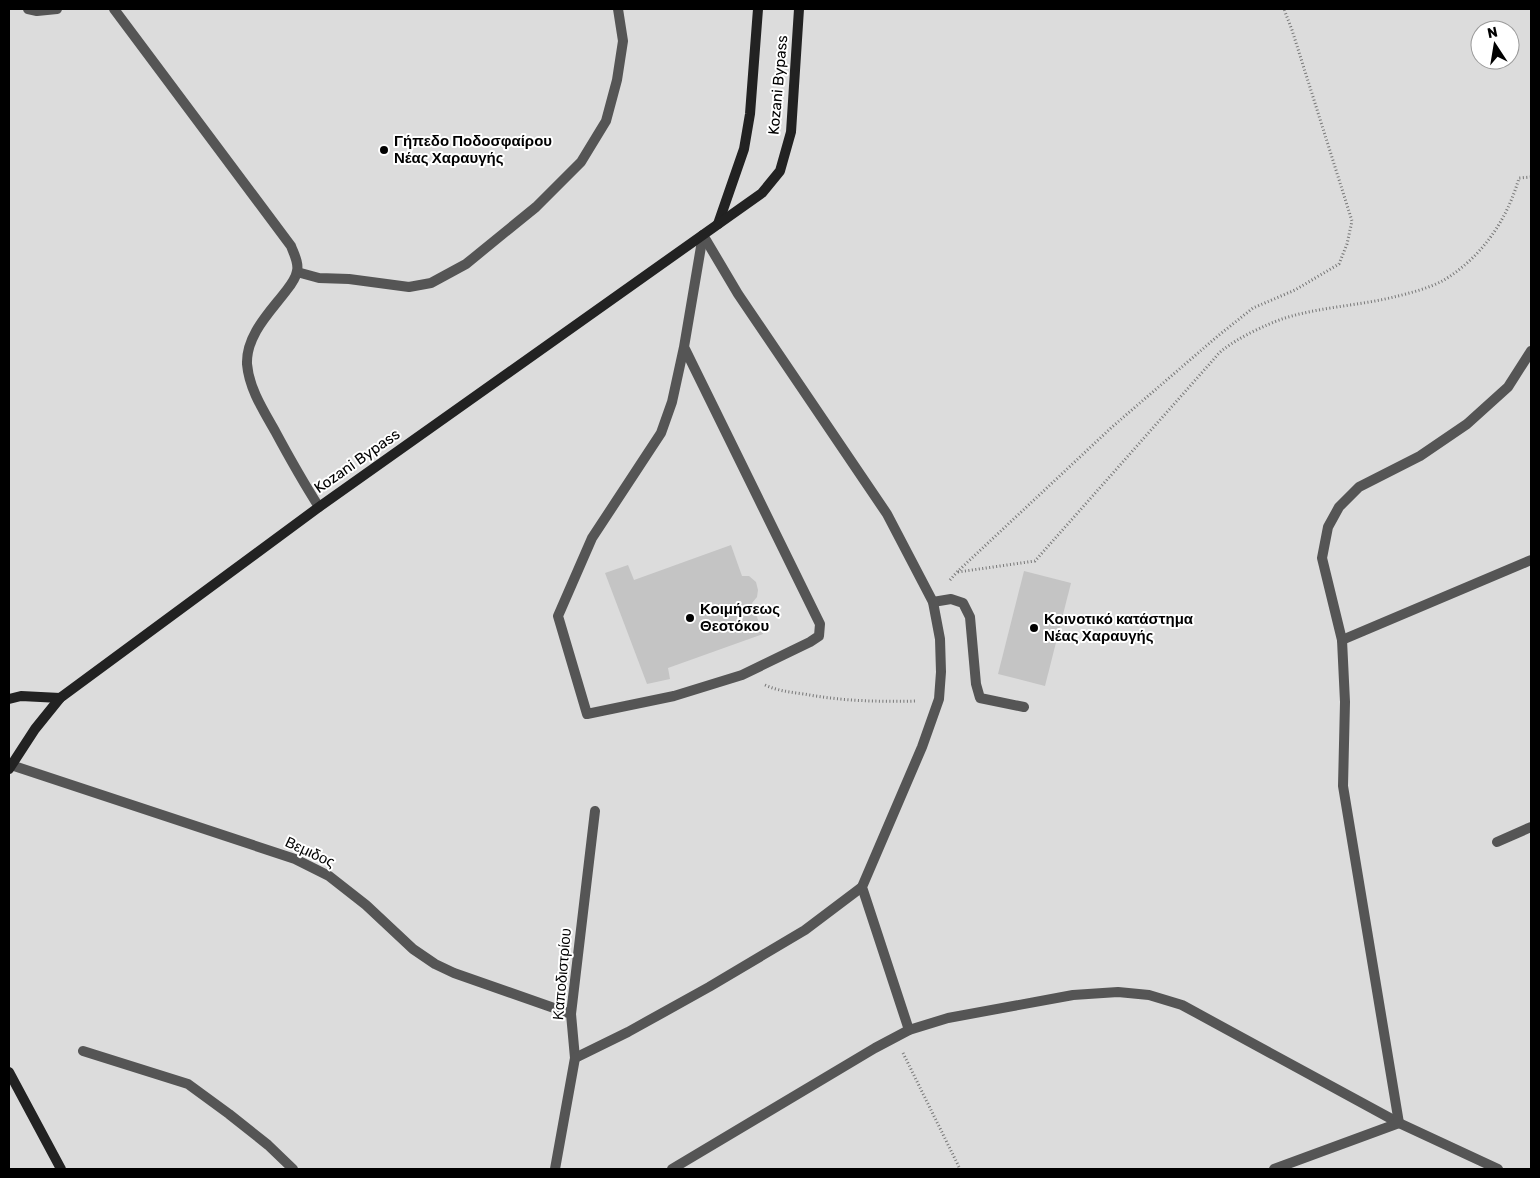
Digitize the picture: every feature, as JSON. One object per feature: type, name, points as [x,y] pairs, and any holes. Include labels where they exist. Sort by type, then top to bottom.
[{"type":"main road","name":"Kozani Bypass","points":[[718,224],[741,158],[747,132],[758,9]]},
{"type":"main road","name":"Kozani Bypass","points":[[10,767],[60,698],[319,507],[762,193],[780,171],[791,132],[799,9]]},
{"type":"main road","points":[[9,699],[20,696],[60,698]]},
{"type":"main road","points":[[9,1072],[61,1169]]},
{"type":"street","points":[[28,9],[37,11],[57,9]]},
{"type":"street","points":[[114,9],[291,246],[296,258],[298,272],[292,283],[258,328],[249,346],[247,364],[252,384],[262,407],[319,507]]},
{"type":"street","points":[[298,272],[319,278],[349,279],[409,287],[431,282],[466,264],[536,207],[581,162],[606,121],[617,80],[623,41],[618,9]]},
{"type":"street","points":[[684,347],[820,624],[819,636],[742,675],[674,696],[587,714],[558,616],[592,538],[661,433],[672,402],[684,347],[702,235]]},
{"type":"street","points":[[575,1058],[628,1032],[805,930],[862,887],[922,747],[939,699],[941,672],[940,639],[933,602],[887,514],[738,294],[702,235]]},
{"type":"street","points":[[1399,1123],[1343,786],[1345,702],[1342,640],[1322,558],[1328,527],[1339,507],[1359,487],[1420,456],[1467,424],[1508,387],[1531,351]]},
{"type":"street","points":[[1342,640],[1531,560]]},
{"type":"street","points":[[933,602],[951,599],[963,603],[970,617],[980,698],[1024,707]]},
{"type":"street","name":"Βεμιδος","points":[[10,767],[295,859],[329,876],[366,905],[413,949],[435,964],[454,973],[571,1014]]},
{"type":"street","name":"Καποδιστρίου","points":[[554,1169],[575,1058],[571,1014],[594,811]]},
{"type":"street","points":[[1496,842],[1531,827]]},
{"type":"street","points":[[862,887],[909,1030]]},
{"type":"street","points":[[672,1169],[909,1030],[948,1018],[1073,995],[1118,992],[1149,995],[1182,1005],[1399,1123],[1498,1169]]},
{"type":"street","points":[[83,1051],[188,1084],[268,1145],[293,1169]]},
{"type":"street","points":[[1274,1169],[1399,1123]]},
{"type":"path","points":[[933,602],[957,572],[1112,427],[1219,335],[1253,308],[1295,290],[1338,264],[1347,244],[1352,221],[1284,9]]},
{"type":"path","points":[[957,572],[1034,561],[1206,368],[1224,349],[1242,338],[1280,319],[1394,297],[1422,289],[1443,280],[1473,258],[1485,245],[1498,228],[1516,190],[1519,178],[1531,177]]},
{"type":"path","points":[[742,675],[775,690],[814,696],[863,701],[922,701],[939,699]]},
{"type":"path","points":[[896,1037],[960,1169]]},
{"type":"shaded area","points":[[9,9],[1531,9],[1531,1169],[9,1169]]},
{"type":"building","name":"Κοιμήσεως Θεοτόκου","points":[[731,545],[742,576],[749,576],[756,582],[757,597],[752,603],[763,634],[668,668],[670,679],[647,684],[605,573],[628,565],[634,580]]},
{"type":"building","name":"Κοινοτικό κατάστημα Νέας Χαραυγής","points":[[1024,571],[1071,583],[1045,686],[998,674]]},
{"type":"place","name":"Γήπεδο Ποδοσφαίρου Νέας Χαραυγής","points":[[384,150]]},
{"type":"place","name":"Κοιμήσεως Θεοτόκου","points":[[690,618]]},
{"type":"place","name":"Κοινοτικό κατάστημα Νέας Χαραυγής","points":[[1034,628]]}]
